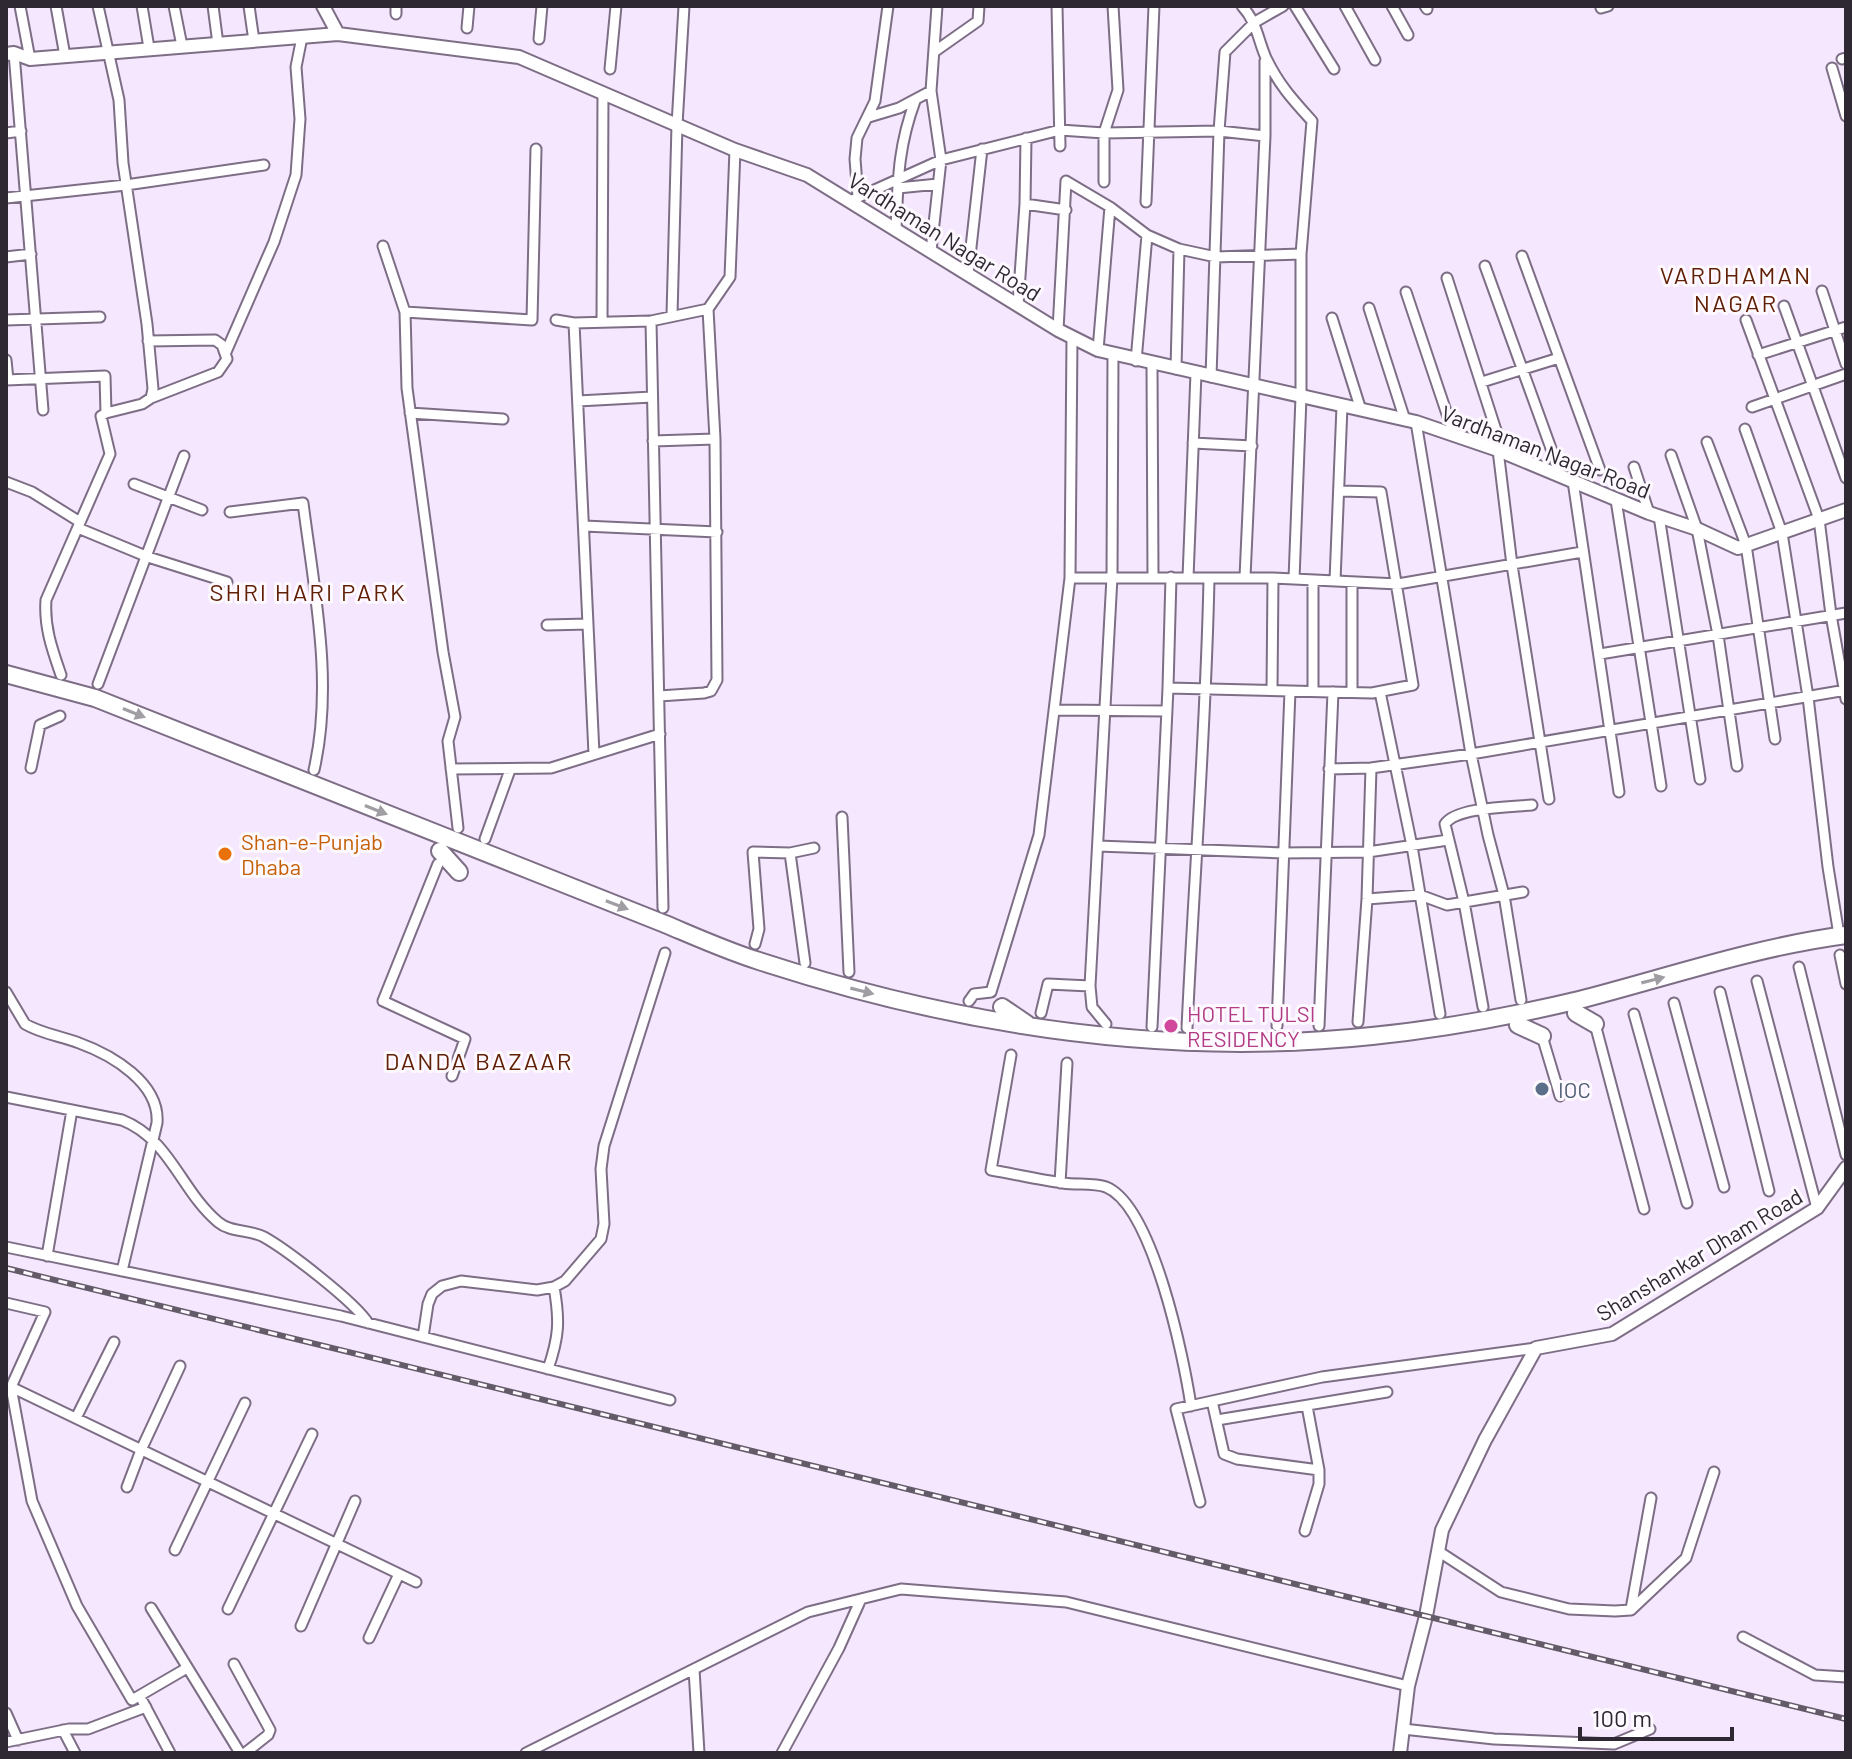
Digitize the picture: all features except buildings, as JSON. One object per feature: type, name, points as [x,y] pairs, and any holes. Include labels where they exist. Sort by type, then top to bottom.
[{"type":"highway","points":[[6,674],[92,687],[320,788],[764,963],[921,1006],[1036,1020]]},
{"type":"highway","points":[[309,768],[320,788]]},
{"type":"highway","points":[[458,828],[467,846]]},
{"type":"highway","points":[[439,858],[459,872]]},
{"type":"highway","points":[[1002,1007],[1072,1033],[1299,1041],[1370,1037],[1576,1007],[1708,964],[1843,935]]},
{"type":"highway","points":[[755,944],[764,963]]},
{"type":"highway","points":[[1576,1007],[1595,1024]]},
{"type":"highway","points":[[1518,1025],[1542,1036]]},
{"type":"highway","points":[[1152,1027],[1184,1035]]},
{"type":"street","points":[[20,6],[30,59]]},
{"type":"street","points":[[56,6],[65,56]]},
{"type":"street","points":[[98,6],[119,100],[126,185],[148,341],[153,389],[151,398]]},
{"type":"street","points":[[142,6],[149,48]]},
{"type":"street","points":[[174,6],[182,46]]},
{"type":"street","points":[[213,6],[218,44]]},
{"type":"street","points":[[249,6],[254,41]]},
{"type":"street","points":[[323,6],[338,34]]},
{"type":"street","points":[[467,28],[469,6]]},
{"type":"street","points":[[539,39],[542,6]]},
{"type":"street","points":[[610,69],[616,6]]},
{"type":"street","points":[[672,315],[684,6]]},
{"type":"street","points":[[888,6],[879,81],[869,117],[857,138],[854,199],[898,184],[941,160],[1060,130],[1104,133],[1219,131],[1265,136]]},
{"type":"street","points":[[931,251],[941,160],[931,91],[937,6]]},
{"type":"street","points":[[934,52],[978,21],[979,6]]},
{"type":"street","points":[[1057,6],[1060,146]]},
{"type":"street","points":[[1104,182],[1104,133],[1118,90],[1113,6]]},
{"type":"street","points":[[1146,202],[1154,6]]},
{"type":"street","points":[[1242,6],[1255,22],[1264,54],[1281,87],[1312,121],[1301,254],[1301,397],[1294,579]]},
{"type":"street","points":[[1211,377],[1219,131],[1225,52],[1255,22],[1283,6]]},
{"type":"street","points":[[1295,6],[1334,69]]},
{"type":"street","points":[[1345,6],[1375,60]]},
{"type":"street","points":[[1392,6],[1408,35]]},
{"type":"street","name":"Vardhaman Nagar Road","points":[[10,53],[30,59],[338,34],[519,57],[735,150],[807,175],[854,199],[896,229],[1058,330],[1098,350],[1410,421],[1501,451],[1738,548],[1746,545]]},
{"type":"street","points":[[61,675],[48,638],[46,600],[110,454],[101,416],[142,404],[218,372],[227,359],[226,352],[274,242],[296,175],[300,119],[296,67],[302,37]]},
{"type":"street","points":[[10,53],[21,131],[43,410]]},
{"type":"street","points":[[1245,577],[1265,136],[1264,54]]},
{"type":"street","points":[[1832,68],[1846,116]]},
{"type":"street","points":[[869,117],[915,101],[931,91]]},
{"type":"street","points":[[602,322],[603,92]]},
{"type":"street","points":[[896,229],[903,133],[915,101]]},
{"type":"street","points":[[6,133],[21,131]]},
{"type":"street","points":[[1018,305],[1026,138]]},
{"type":"street","points":[[405,312],[532,320],[536,149]]},
{"type":"street","points":[[968,274],[982,149]]},
{"type":"street","points":[[659,696],[704,693],[716,685],[717,532],[708,309],[730,277],[735,150]]},
{"type":"street","points":[[6,198],[264,165]]},
{"type":"street","points":[[1058,330],[1066,181],[1110,207],[1147,235],[1179,249],[1216,257],[1301,254]]},
{"type":"street","points":[[898,184],[938,184]]},
{"type":"street","points":[[1025,204],[1066,210]]},
{"type":"street","points":[[1098,350],[1110,207]]},
{"type":"street","points":[[1136,361],[1147,235]]},
{"type":"street","points":[[383,246],[405,312],[410,413],[455,717],[448,741],[458,828]]},
{"type":"street","points":[[1176,369],[1179,249]]},
{"type":"street","points":[[6,257],[31,254]]},
{"type":"street","points":[[1522,256],[1600,470]]},
{"type":"street","points":[[1485,266],[1522,370],[1567,479],[1600,654],[1619,792]]},
{"type":"street","points":[[1447,278],[1482,382],[1501,451],[1512,565],[1549,799]]},
{"type":"street","points":[[1822,291],[1846,364]]},
{"type":"street","points":[[1406,292],[1454,435]]},
{"type":"street","points":[[1784,306],[1846,478]]},
{"type":"street","points":[[1369,308],[1410,421],[1471,754],[1504,895],[1521,1000]]},
{"type":"street","points":[[556,320],[574,323],[651,321],[708,309]]},
{"type":"street","points":[[6,320],[100,317]]},
{"type":"street","points":[[1332,318],[1361,410]]},
{"type":"street","points":[[1746,320],[1819,519],[1846,699]]},
{"type":"street","points":[[651,321],[663,908]]},
{"type":"street","points":[[574,323],[594,754]]},
{"type":"street","points":[[1758,355],[1846,327]]},
{"type":"street","points":[[969,1001],[974,994],[991,992],[1039,835],[1070,578],[1072,337]]},
{"type":"street","points":[[148,341],[215,340],[226,352]]},
{"type":"street","points":[[1106,1024],[1092,1007],[1090,986],[1112,577],[1113,354]]},
{"type":"street","points":[[1482,382],[1559,358]]},
{"type":"street","points":[[6,360],[7,380],[105,376],[106,413]]},
{"type":"street","points":[[1152,364],[1153,576]]},
{"type":"street","points":[[1188,578],[1196,373]]},
{"type":"street","points":[[1752,407],[1846,374]]},
{"type":"street","points":[[578,401],[652,397]]},
{"type":"street","points":[[1335,581],[1342,406]]},
{"type":"street","points":[[410,413],[503,419]]},
{"type":"street","points":[[1745,429],[1782,533],[1843,935]]},
{"type":"street","points":[[653,441],[715,439]]},
{"type":"street","points":[[1707,442],[1746,545],[1775,739]]},
{"type":"street","points":[[1193,443],[1252,446]]},
{"type":"street","points":[[1671,455],[1697,529],[1718,635],[1737,766]]},
{"type":"street","points":[[92,687],[184,456]]},
{"type":"street","points":[[1634,467],[1654,515],[1700,779]]},
{"type":"street","points":[[6,482],[32,492],[79,525],[145,555],[227,582]]},
{"type":"street","points":[[134,484],[202,510]]},
{"type":"street","points":[[1168,688],[1380,692],[1413,685],[1381,492],[1339,491]]},
{"type":"street","points":[[1616,500],[1661,786]]},
{"type":"street","points":[[230,512],[303,503],[322,661],[319,747],[309,768]]},
{"type":"street","points":[[1746,545],[1846,510]]},
{"type":"street","points":[[584,526],[717,532]]},
{"type":"street","points":[[1070,578],[1245,577],[1398,584],[1582,552]]},
{"type":"street","points":[[1152,1027],[1171,577]]},
{"type":"street","points":[[1272,690],[1273,578]]},
{"type":"street","points":[[1184,1035],[1207,689],[1209,579]]},
{"type":"street","points":[[1313,580],[1313,691]]},
{"type":"street","points":[[1352,582],[1352,692]]},
{"type":"street","points":[[1600,654],[1846,613]]},
{"type":"street","points":[[547,625],[588,624]]},
{"type":"street","points":[[1329,769],[1371,768],[1471,754],[1846,690]]},
{"type":"street","points":[[1277,1026],[1290,691]]},
{"type":"street","points":[[1319,1026],[1333,692]]},
{"type":"street","points":[[1380,692],[1412,846],[1440,1014]]},
{"type":"street","points":[[1054,710],[1167,711]]},
{"type":"street","points":[[31,768],[40,725],[60,716]]},
{"type":"street","points":[[451,769],[551,768],[660,734]]},
{"type":"street","points":[[1358,1022],[1367,899],[1371,768]]},
{"type":"street","points":[[485,839],[510,770]]},
{"type":"street","points":[[1483,1007],[1446,820],[1483,809],[1532,805]]},
{"type":"street","points":[[842,817],[849,972]]},
{"type":"street","points":[[1098,846],[1328,853],[1368,852],[1448,840]]},
{"type":"street","points":[[755,944],[759,929],[753,852],[790,853],[814,848]]},
{"type":"street","points":[[790,853],[805,963]]},
{"type":"street","points":[[439,858],[383,1001],[465,1039],[452,1076]]},
{"type":"street","points":[[1367,899],[1420,895],[1447,905],[1523,892]]},
{"type":"street","points":[[423,1337],[428,1304],[432,1294],[442,1286],[461,1281],[537,1290],[554,1287],[565,1281],[601,1239],[604,1224],[601,1182],[604,1146],[665,953]]},
{"type":"street","points":[[1840,955],[1846,984]]},
{"type":"street","points":[[1799,967],[1846,1155]]},
{"type":"street","points":[[1757,981],[1817,1208]]},
{"type":"street","points":[[1036,1020],[1048,984],[1090,986]]},
{"type":"street","points":[[6,992],[25,1024],[81,1043],[138,1077],[158,1109],[122,1271]]},
{"type":"street","points":[[1720,992],[1769,1191]]},
{"type":"street","points":[[1674,1003],[1724,1187]]},
{"type":"street","points":[[1634,1014],[1687,1203]]},
{"type":"street","points":[[1595,1024],[1644,1209]]},
{"type":"street","points":[[1542,1036],[1560,1096]]},
{"type":"street","points":[[1011,1055],[991,1170],[1107,1188],[1135,1213],[1155,1259],[1191,1406]]},
{"type":"street","points":[[1060,1183],[1067,1063]]},
{"type":"street","points":[[6,1097],[122,1120],[152,1137],[206,1210],[220,1224],[263,1237],[352,1303],[368,1323]]},
{"type":"street","points":[[47,1256],[72,1110]]},
{"type":"street","name":"Shanshankar Dham Road","points":[[1536,1348],[1612,1334],[1817,1208],[1846,1168]]},
{"type":"street","points":[[6,1247],[368,1323],[670,1400]]},
{"type":"street","points":[[548,1369],[560,1324],[554,1287]]},
{"type":"street","points":[[6,1303],[45,1312],[11,1387],[32,1501],[77,1606],[132,1700],[187,1668]]},
{"type":"street","points":[[76,1418],[114,1342]]},
{"type":"street","points":[[1200,1502],[1176,1409],[1322,1377],[1536,1348]]},
{"type":"street","points":[[1400,1753],[1408,1686],[1426,1616],[1442,1530],[1485,1440],[1536,1348]]},
{"type":"street","points":[[127,1487],[180,1366]]},
{"type":"street","points":[[11,1387],[416,1582]]},
{"type":"street","points":[[1217,1420],[1387,1392]]},
{"type":"street","points":[[1212,1401],[1224,1454],[1237,1459],[1319,1470]]},
{"type":"street","points":[[175,1550],[245,1403]]},
{"type":"street","points":[[1305,1531],[1318,1492],[1319,1470],[1307,1406]]},
{"type":"street","points":[[228,1609],[312,1434]]},
{"type":"street","points":[[1438,1551],[1501,1592],[1569,1609],[1631,1610],[1686,1558],[1714,1472]]},
{"type":"street","points":[[1631,1610],[1651,1498]]},
{"type":"street","points":[[301,1626],[355,1501]]},
{"type":"street","points":[[369,1638],[399,1574]]},
{"type":"street","points":[[526,1753],[808,1612],[901,1589],[1066,1602],[1408,1686]]},
{"type":"street","points":[[782,1753],[839,1648],[861,1599]]},
{"type":"street","points":[[151,1608],[242,1753],[270,1732],[234,1664]]},
{"type":"street","points":[[1743,1637],[1815,1675],[1846,1677]]},
{"type":"street","points":[[694,1669],[699,1753]]},
{"type":"street","points":[[140,1696],[170,1753]]},
{"type":"street","points":[[6,1742],[63,1730],[88,1729],[146,1707]]},
{"type":"street","points":[[6,1713],[18,1740]]},
{"type":"street","points":[[1403,1729],[1494,1739],[1614,1744],[1650,1729]]},
{"type":"street","points":[[63,1730],[75,1753]]},
{"type":"railway","points":[[6,1268],[1846,1719]]},
{"type":"place","name":"Shan-e-Punjab Dhaba","points":[[225,854]]},
{"type":"place","name":"HOTEL TULSI RESIDENCY","points":[[1171,1026]]},
{"type":"place","name":"IOC","points":[[1542,1089]]},
{"type":"district","name":"VARDHAMAN NAGAR","points":[[1736,288]]},
{"type":"district","name":"SHRI HARI PARK","points":[[308,591]]},
{"type":"district","name":"DANDA BAZAAR","points":[[479,1060]]}]
